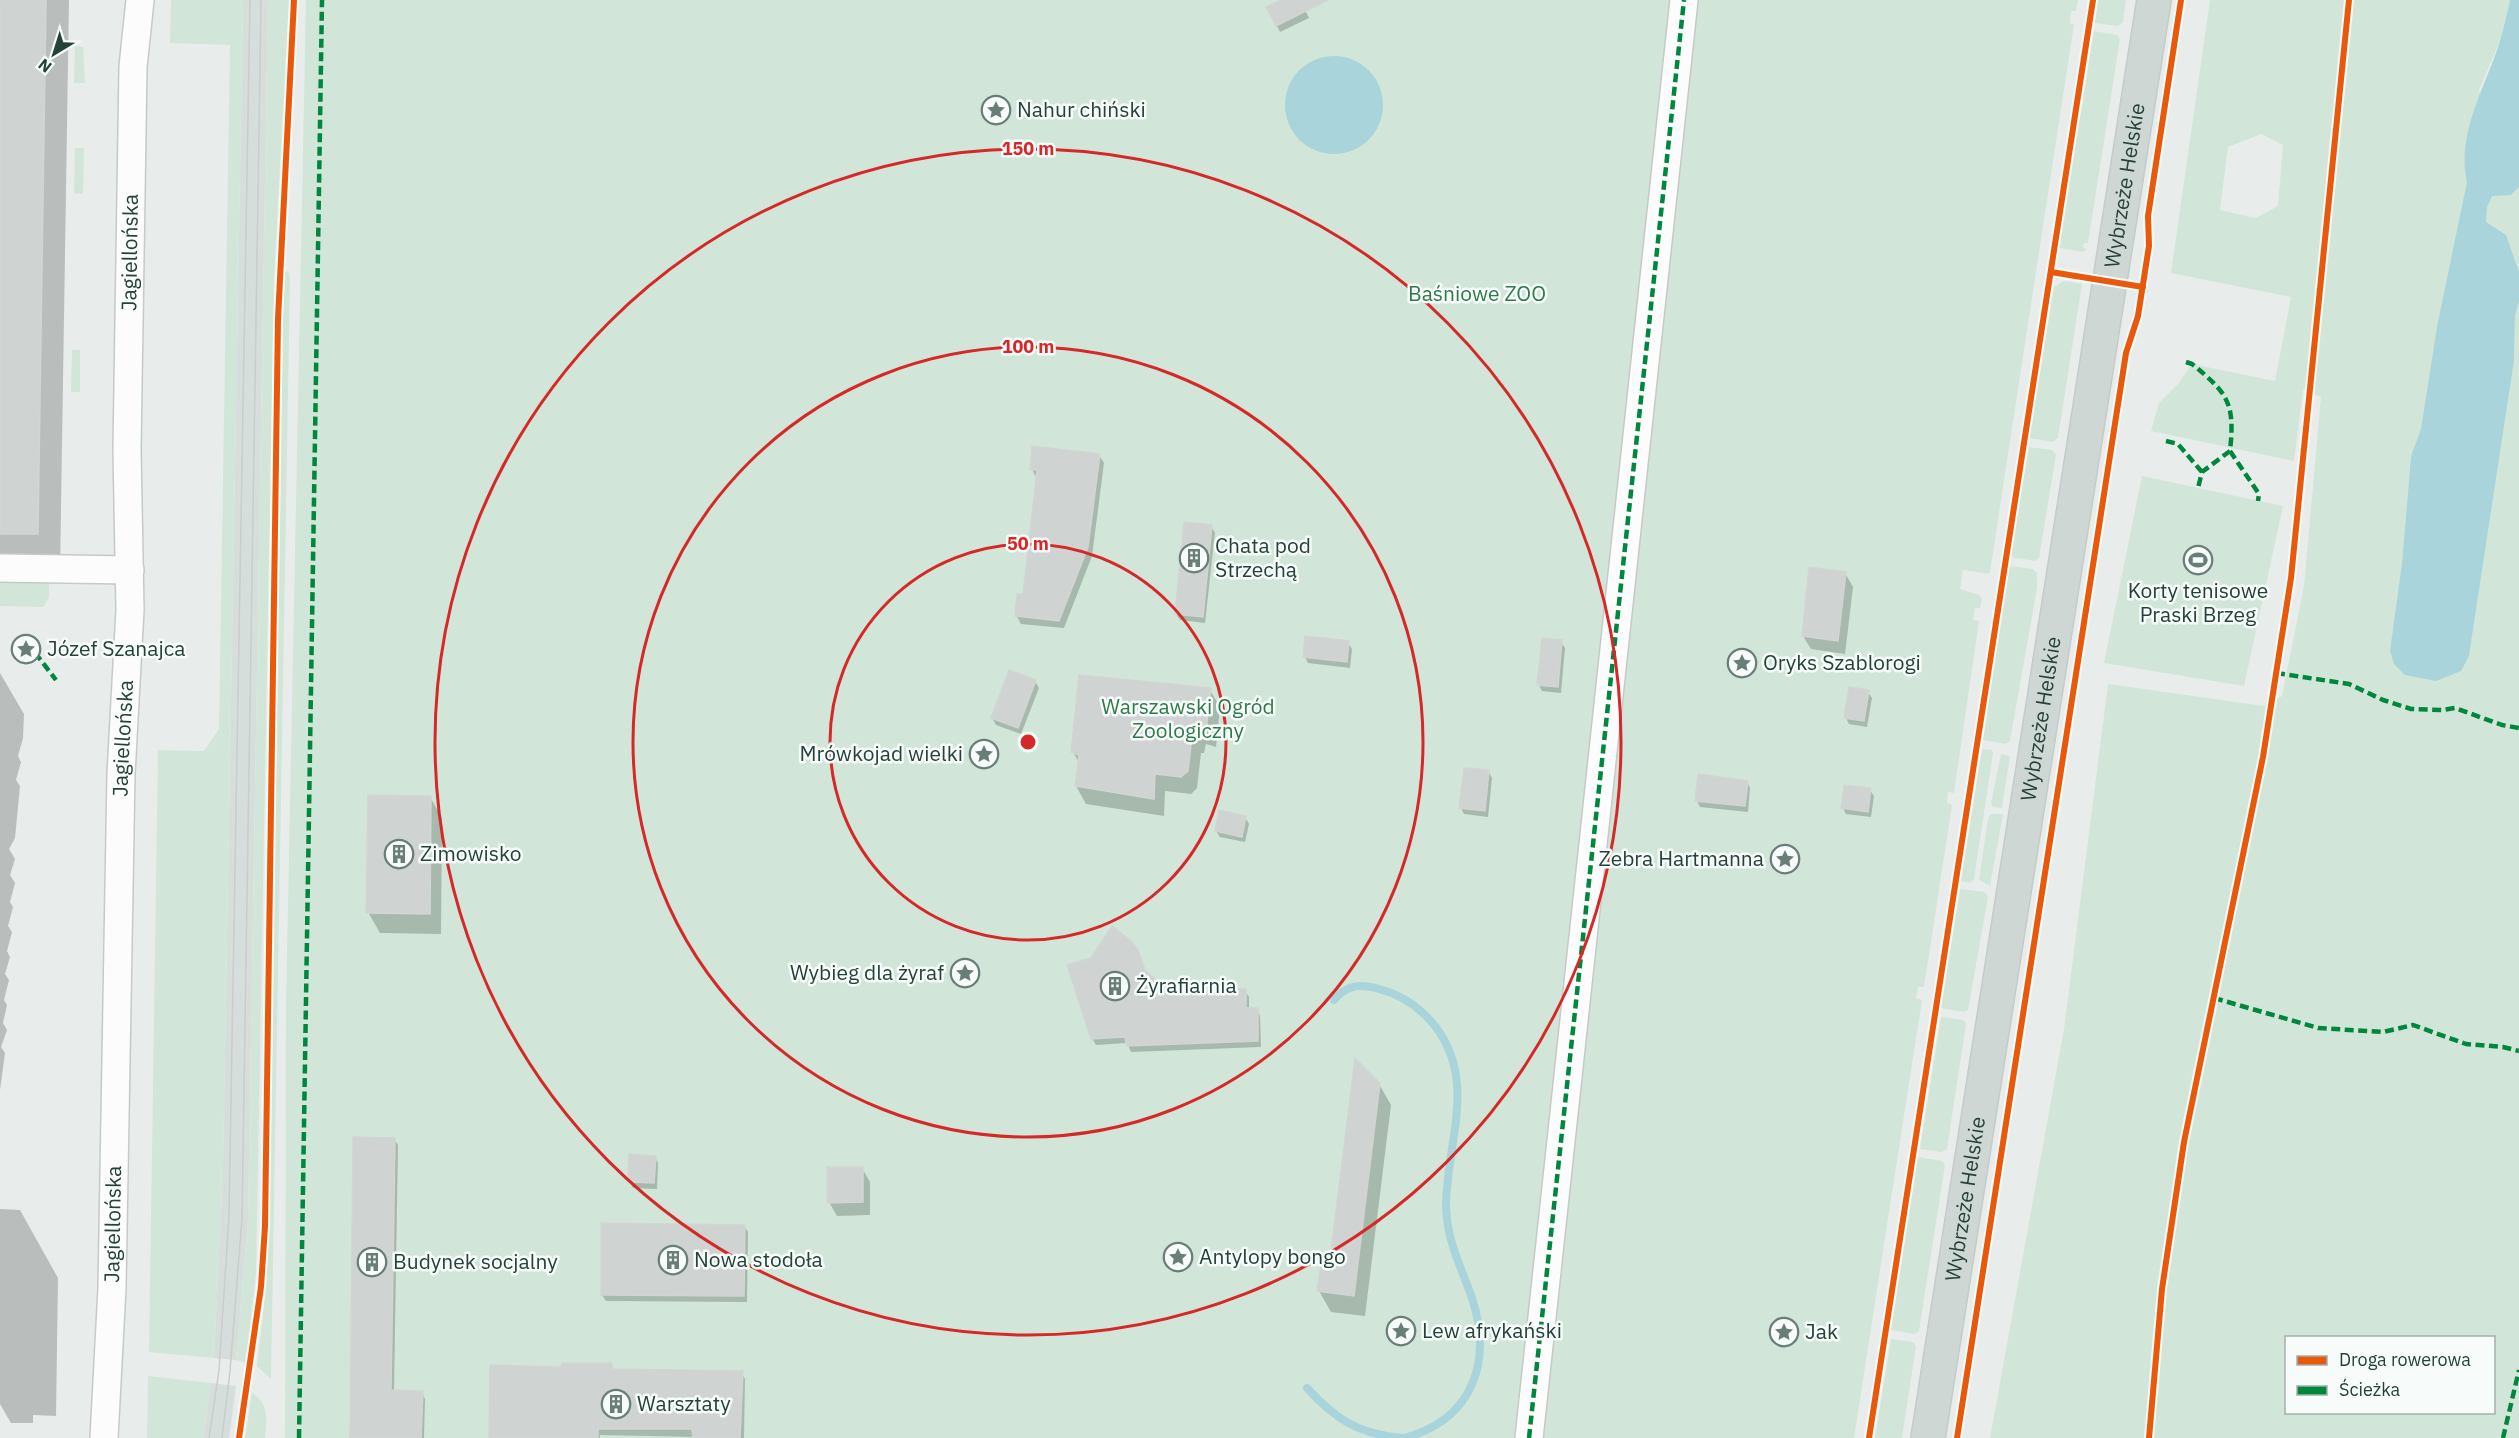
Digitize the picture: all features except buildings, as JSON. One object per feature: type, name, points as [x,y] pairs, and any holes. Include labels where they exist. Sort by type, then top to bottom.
[{"type":"main road","name":"Wybrzeże Helskie","points":[[1928,1438],[2154,0]]},
{"type":"street","name":"Jagiellońska","points":[[104,1438],[112,1288],[121,774],[127,708],[130,570],[126,509],[126,450],[133,67],[140,0]]},
{"type":"street","points":[[1529,1438],[1684,0]]},
{"type":"street","points":[[0,568],[130,570]]},
{"type":"street","name":"Jagiellońska","points":[[93,1438],[106,1403]]},
{"type":"shaded area","points":[[243,0],[268,0],[248,1220],[236,1360],[214,1358],[223,1168]]},
{"type":"shaded area","points":[[211,1383],[236,1386],[229,1438],[203,1438]]},
{"type":"green space","points":[[171,0],[243,0],[223,1168],[214,1358],[149,1352],[158,750],[204,751],[219,729],[230,45],[170,43]]},
{"type":"green space","points":[[268,0],[289,0],[274,280],[256,1273],[246,1363],[236,1360],[248,1220]]},
{"type":"green space","name":"Warszawski Ogród Zoologiczny","points":[[306,0],[2078,0],[2076,11],[2071,11],[2070,24],[2074,24],[1990,572],[1988,574],[1963,570],[1960,589],[1979,595],[1982,599],[1980,608],[1975,608],[1973,620],[1979,621],[1954,793],[1948,792],[1947,803],[1952,805],[1924,987],[1918,987],[1916,998],[1922,1000],[1854,1438],[285,1438],[286,1006]]},
{"type":"green space","points":[[2098,0],[2126,0],[2123,22],[2118,26],[2095,23]]},
{"type":"green space","points":[[2210,0],[2510,0],[2500,41],[2479,90],[2511,195],[2519,187],[2519,294],[2437,327],[2432,374],[2421,429],[2411,456],[2402,563],[2390,650],[2469,656],[2514,361],[2515,316],[2519,301],[2519,1438],[1990,1438],[2064,1029],[2108,684],[2264,706],[2282,696],[2304,586],[2321,397],[2303,389],[2294,461],[2151,431],[2159,403],[2178,384],[2192,364],[2275,381],[2291,297],[2171,273]],"holes":[[[2261,134],[2283,145],[2278,206],[2256,218],[2220,210],[2228,147]]]},
{"type":"green space","points":[[2094,31],[2117,35],[2120,39],[2088,243],[2084,243],[2083,248],[2087,249],[2083,252],[2059,248]]},
{"type":"green space","points":[[75,46],[83,47],[85,83],[74,83]]},
{"type":"green space","points":[[75,148],[84,148],[83,194],[74,193]]},
{"type":"green space","points":[[288,271],[290,277],[271,1379],[257,1366],[266,1289],[269,1226],[283,318],[285,272]]},
{"type":"green space","points":[[2064,281],[2082,284],[2058,438],[2053,442],[2029,438],[2054,287]]},
{"type":"green space","points":[[72,350],[80,350],[80,392],[71,392]]},
{"type":"green space","points":[[2029,447],[2052,450],[2056,455],[2039,558],[2035,561],[2010,557]]},
{"type":"green space","name":"Korty tenisowe Praski Brzeg","points":[[2142,476],[2283,506],[2244,686],[2104,663]]},
{"type":"green space","points":[[2008,566],[2033,569],[2037,573],[2037,588],[2010,741],[2006,744],[1983,740]]},
{"type":"green space","points":[[0,583],[49,583],[49,598],[43,607],[0,606]]},
{"type":"green space","points":[[1982,749],[1992,750],[1993,753],[1974,879],[1970,883],[1961,881]]},
{"type":"green space","points":[[2001,754],[2010,756],[2002,808],[1993,807],[1991,803]]},
{"type":"green space","points":[[1991,814],[2003,814],[1990,886],[1979,880],[1988,818]]},
{"type":"green space","points":[[1960,889],[1985,892],[1988,897],[1968,1010],[1964,1012],[1941,1008]]},
{"type":"green space","points":[[1941,1017],[1963,1020],[1966,1024],[1947,1149],[1942,1152],[1920,1149]]},
{"type":"green space","points":[[1918,1157],[1942,1161],[1945,1165],[1919,1331],[1914,1334],[1891,1330]]},
{"type":"green space","points":[[1891,1339],[1913,1342],[1916,1346],[1902,1438],[1875,1438]]},
{"type":"green space","points":[[148,1376],[211,1383],[203,1438],[147,1438]]},
{"type":"green space","points":[[252,1393],[258,1397],[266,1412],[265,1438],[245,1438]]},
{"type":"water","points":[[2510,0],[2519,0],[2519,187],[2511,195],[2492,196],[2487,207],[2486,222],[2506,235],[2519,272],[2514,361],[2469,656],[2461,671],[2436,681],[2405,675],[2394,664],[2390,650],[2402,563],[2411,456],[2421,429],[2437,327],[2467,182],[2465,164],[2469,128],[2500,41]]},
{"type":"water","points":[[1334,56],[1353,60],[1368,71],[1379,86],[1383,105],[1379,124],[1368,139],[1353,150],[1334,154],[1315,150],[1300,139],[1289,124],[1285,105],[1289,86],[1300,71],[1315,60]]},
{"type":"waterway","points":[[1334,1000],[1349,988],[1360,986],[1379,989],[1403,998],[1423,1013],[1435,1026],[1448,1047],[1455,1069],[1457,1114],[1447,1183],[1446,1207],[1452,1243],[1472,1298],[1478,1322],[1480,1345],[1478,1366],[1471,1386],[1461,1403],[1446,1418],[1404,1438]]},
{"type":"waterway","points":[[1307,1388],[1328,1409],[1349,1424],[1373,1433],[1402,1438]]},
{"type":"tram line","points":[[209,1438],[219,1370],[229,1216],[250,0]]},
{"type":"tram line","points":[[222,1438],[230,1371],[242,1218],[261,0]]},
{"type":"marked path","points":[[299,1438],[322,0]]},
{"type":"marked path","points":[[1529,1438],[1684,0]]},
{"type":"marked path","points":[[2186,362],[2192,364],[2222,392],[2230,411],[2230,451],[2202,472],[2198,488]]},
{"type":"marked path","points":[[2166,441],[2178,444],[2202,472]]},
{"type":"marked path","points":[[2230,451],[2259,494],[2258,501]]},
{"type":"marked path","points":[[35,639],[36,654],[56,680]]},
{"type":"marked path","points":[[2276,673],[2349,684],[2383,700],[2411,709],[2455,708],[2502,725],[2519,728]]},
{"type":"marked path","points":[[2214,998],[2318,1028],[2383,1032],[2413,1025],[2466,1044],[2503,1047],[2519,1051]]},
{"type":"marked path","points":[[2503,1438],[2519,1370]]},
{"type":"cycle path","points":[[239,1438],[261,1287],[265,1226],[278,319],[294,0]]},
{"type":"cycle path","points":[[1869,1438],[2093,0]]},
{"type":"cycle path","points":[[1957,1438],[2126,353],[2138,316],[2149,246],[2148,216],[2181,0]]},
{"type":"cycle path","points":[[2149,1438],[2162,1289],[2184,1142],[2263,757],[2291,578],[2349,0]]},
{"type":"cycle path","points":[[2051,272],[2143,287]]},
{"type":"place","name":"Nahur chiński","points":[[996,110]]},
{"type":"place","name":"Chata pod Strzechą","points":[[1194,558]]},
{"type":"place","name":"Korty tenisowe Praski Brzeg","points":[[2198,560]]},
{"type":"place","name":"Józef Szanajca","points":[[26,649]]},
{"type":"place","name":"Oryks Szablorogi","points":[[1742,663]]},
{"type":"place","name":"Mrówkojad wielki","points":[[984,754]]},
{"type":"place","name":"Zimowisko","points":[[399,854]]},
{"type":"place","name":"Zebra Hartmanna","points":[[1785,859]]},
{"type":"place","name":"Wybieg dla żyraf","points":[[965,973]]},
{"type":"place","name":"Żyrafiarnia","points":[[1115,986]]},
{"type":"place","name":"Antylopy bongo","points":[[1178,1257]]},
{"type":"place","name":"Nowa stodoła","points":[[673,1260]]},
{"type":"place","name":"Budynek socjalny","points":[[372,1262]]},
{"type":"place","name":"Lew afrykański","points":[[1401,1331]]},
{"type":"place","name":"Jak","points":[[1784,1332]]},
{"type":"place","name":"Warsztaty","points":[[616,1404]]},
{"type":"park label","name":"Baśniowe ZOO","points":[[1477,294]]}]
